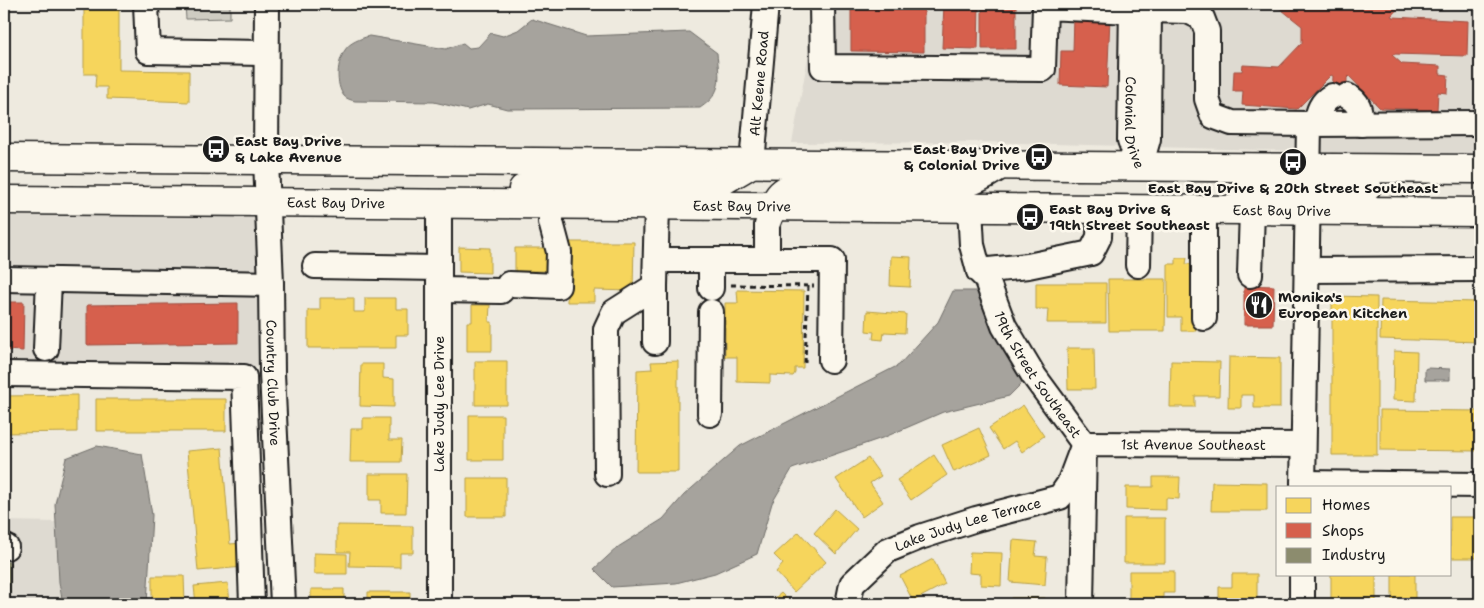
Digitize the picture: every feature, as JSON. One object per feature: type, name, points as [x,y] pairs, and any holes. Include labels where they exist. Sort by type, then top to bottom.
[{"type":"main road","points":[[10,162],[266,160],[1480,169]]},
{"type":"main road","points":[[267,202],[292,179],[308,176],[496,178],[512,174],[531,162]]},
{"type":"main road","points":[[490,203],[499,196],[514,191],[583,182],[714,182],[734,175],[752,163]]},
{"type":"main road","points":[[775,206],[780,193],[787,189],[814,185],[949,187],[970,183],[999,165]]},
{"type":"main road","points":[[1121,209],[1132,198],[1160,190],[1277,191],[1289,187],[1308,168]]},
{"type":"main road","name":"East Bay Drive","points":[[4,200],[1121,209],[1307,209],[1480,205]]},
{"type":"street","points":[[146,4],[148,51],[266,53]]},
{"type":"street","name":"Country Club Drive","points":[[267,4],[267,202],[271,284],[272,373],[283,604]]},
{"type":"street","name":"Alt Keene Road","points":[[752,163],[766,4]]},
{"type":"street","points":[[822,4],[823,67],[1044,69],[1045,7],[1141,7],[1188,11],[1202,18],[1207,31],[1207,100],[1213,116],[1232,123],[1480,124]]},
{"type":"street","name":"Colonial Drive","points":[[1140,167],[1130,140],[1141,7]]},
{"type":"street","points":[[1361,124],[1358,104],[1354,99],[1340,96],[1326,100],[1321,105],[1313,124],[1308,168],[1302,485],[1480,485]]},
{"type":"street","name":"Lake Judy Lee Drive","points":[[439,203],[439,604]]},
{"type":"street","points":[[315,266],[505,288],[558,286],[559,252],[551,222],[550,204]]},
{"type":"street","points":[[655,342],[657,205]]},
{"type":"street","points":[[767,260],[767,225],[775,206]]},
{"type":"street","name":"19th Street Southeast","points":[[970,208],[972,245],[979,271],[986,278],[1004,326],[1034,376],[1084,444],[1081,604]]},
{"type":"street","points":[[1121,209],[1138,265]]},
{"type":"street","points":[[979,271],[1028,266],[1091,253],[1099,237],[1121,209]]},
{"type":"street","points":[[1204,209],[1204,318]]},
{"type":"street","points":[[1250,275],[1252,209]]},
{"type":"street","points":[[656,260],[832,260],[831,360]]},
{"type":"street","points":[[711,260],[716,286]]},
{"type":"street","points":[[1307,270],[1480,269]]},
{"type":"street","points":[[4,279],[271,284]]},
{"type":"street","points":[[46,348],[49,280]]},
{"type":"street","points":[[606,474],[606,329],[614,312],[655,286]]},
{"type":"street","points":[[710,414],[711,312]]},
{"type":"street","points":[[4,374],[244,377],[272,373]]},
{"type":"street","points":[[244,377],[252,604]]},
{"type":"street","name":"1st Avenue Southeast","points":[[1084,444],[1302,446]]},
{"type":"street","name":"Lake Judy Lee Terrace","points":[[848,604],[852,584],[888,550],[920,537],[976,519],[1060,497],[1069,484],[1084,444]]},
{"type":"street","points":[[251,572],[282,571]]},
{"type":"street","points":[[1302,576],[1302,604]]},
{"type":"path","points":[[716,286],[816,286]]},
{"type":"path","points":[[805,362],[808,286]]},
{"type":"shaded area","points":[[185,4],[230,4],[230,18],[186,19]]},
{"type":"shaded area","points":[[818,4],[1124,4],[1124,146],[983,142],[792,143]]},
{"type":"shaded area","points":[[1158,4],[1480,4],[1480,156],[1155,147]]},
{"type":"shaded area","points":[[532,19],[586,36],[689,32],[717,53],[719,77],[716,90],[708,102],[700,108],[507,109],[488,104],[468,110],[434,102],[355,101],[345,97],[341,91],[338,73],[342,55],[350,45],[362,38],[369,36],[446,49],[463,43],[469,48],[478,47],[491,33],[503,36],[518,30]]},
{"type":"shaded area","points":[[4,210],[259,211],[264,366],[4,367]]},
{"type":"shaded area","points":[[953,291],[977,291],[986,302],[1026,379],[1009,396],[943,412],[885,437],[792,469],[772,503],[757,554],[715,573],[676,583],[612,587],[594,569],[618,547],[663,519],[684,495],[740,446],[899,365],[938,322]]},
{"type":"shaded area","points":[[1425,369],[1450,369],[1450,380],[1425,380]]},
{"type":"shaded area","points":[[97,446],[142,454],[152,515],[147,604],[63,604],[59,582],[55,504],[66,458]]},
{"type":"shaded area","points":[[4,521],[56,522],[59,582],[63,604],[4,604]]},
{"type":"building: Homes","points":[[84,4],[119,4],[119,70],[189,71],[189,102],[107,99],[107,87],[95,87],[96,74],[84,74]]},
{"type":"building: Homes","points":[[567,242],[634,242],[633,291],[594,290],[594,302],[567,302]]},
{"type":"building: Homes","points":[[459,247],[490,248],[490,273],[459,272]]},
{"type":"building: Homes","points":[[515,248],[555,248],[555,271],[515,271]]},
{"type":"building: Homes","points":[[891,256],[911,257],[910,287],[890,286]]},
{"type":"building: Homes","points":[[1176,258],[1187,258],[1186,264],[1196,264],[1196,331],[1181,331],[1181,317],[1168,317],[1168,264],[1176,264]]},
{"type":"building: Homes","points":[[1108,279],[1166,279],[1165,331],[1109,331]]},
{"type":"building: Homes","points":[[1036,283],[1106,283],[1106,323],[1047,323],[1048,309],[1036,309]]},
{"type":"building: Homes","points":[[737,290],[804,291],[803,368],[795,368],[793,376],[770,375],[770,383],[737,382],[737,357],[725,357],[725,303],[738,303]]},
{"type":"building: Homes","points":[[1332,296],[1377,297],[1377,455],[1332,455]]},
{"type":"building: Homes","points":[[320,298],[354,298],[354,312],[365,312],[365,298],[396,298],[396,309],[408,309],[408,335],[396,335],[396,348],[308,348],[308,310],[320,310]]},
{"type":"building: Homes","points":[[1381,300],[1480,302],[1480,342],[1380,339]]},
{"type":"building: Homes","points":[[472,305],[490,305],[489,322],[492,322],[492,351],[467,351],[467,322],[472,322]]},
{"type":"building: Homes","points":[[867,311],[906,314],[905,333],[884,332],[883,340],[873,339],[874,332],[866,331]]},
{"type":"building: Homes","points":[[1067,348],[1094,348],[1095,389],[1068,389]]},
{"type":"building: Homes","points":[[1394,351],[1417,352],[1416,401],[1393,400]]},
{"type":"building: Homes","points":[[1229,357],[1280,358],[1280,408],[1254,408],[1254,395],[1241,395],[1241,408],[1228,408]]},
{"type":"building: Homes","points":[[475,361],[507,361],[507,405],[475,405]]},
{"type":"building: Homes","points":[[678,361],[678,472],[636,472],[637,370],[652,369],[651,362]]},
{"type":"building: Homes","points":[[1171,361],[1220,362],[1219,396],[1195,396],[1195,407],[1170,407]]},
{"type":"building: Homes","points":[[361,364],[383,364],[383,378],[394,379],[394,407],[360,406]]},
{"type":"building: Homes","points":[[77,395],[77,432],[4,433],[4,396]]},
{"type":"building: Homes","points":[[96,399],[226,399],[226,431],[96,431]]},
{"type":"building: Homes","points":[[1023,405],[1044,436],[1022,452],[1015,441],[1003,449],[989,428]]},
{"type":"building: Homes","points":[[1380,410],[1480,411],[1480,451],[1380,450]]},
{"type":"building: Homes","points":[[469,415],[503,415],[503,460],[469,460]]},
{"type":"building: Homes","points":[[363,418],[389,418],[389,440],[402,440],[401,462],[350,462],[351,429],[363,429]]},
{"type":"building: Homes","points":[[979,428],[991,455],[954,472],[942,445]]},
{"type":"building: Homes","points":[[222,448],[230,544],[242,543],[244,567],[198,571],[187,451]]},
{"type":"building: Homes","points":[[934,455],[947,475],[911,500],[897,480]]},
{"type":"building: Homes","points":[[868,458],[881,476],[870,483],[883,502],[862,517],[836,479]]},
{"type":"building: Homes","points":[[369,474],[407,474],[406,513],[381,513],[381,500],[369,500]]},
{"type":"building: Homes","points":[[1153,477],[1180,477],[1179,499],[1166,498],[1166,510],[1126,509],[1126,487],[1153,487]]},
{"type":"building: Homes","points":[[467,478],[506,478],[506,517],[467,517]]},
{"type":"building: Homes","points":[[1212,482],[1267,483],[1267,511],[1211,511]]},
{"type":"building: Homes","points":[[835,509],[857,529],[836,554],[814,533]]},
{"type":"building: Homes","points":[[1452,517],[1480,517],[1480,558],[1452,558]]},
{"type":"building: Homes","points":[[1124,518],[1165,518],[1165,563],[1124,563]]},
{"type":"building: Homes","points":[[337,525],[413,526],[413,553],[400,553],[400,567],[349,566],[350,552],[337,552]]},
{"type":"building: Homes","points":[[799,532],[826,562],[794,592],[776,572],[783,564],[774,555]]},
{"type":"building: Homes","points":[[1013,540],[1037,542],[1035,556],[1047,557],[1045,585],[1010,582]]},
{"type":"building: Homes","points":[[970,552],[1002,553],[1001,586],[981,585],[981,574],[969,573]]},
{"type":"building: Homes","points":[[314,553],[347,554],[347,574],[314,574]]},
{"type":"building: Homes","points":[[933,559],[945,584],[913,601],[900,576]]},
{"type":"building: Homes","points":[[1129,571],[1174,571],[1174,593],[1163,593],[1163,604],[1129,604]]},
{"type":"building: Homes","points":[[1232,574],[1257,574],[1257,604],[1219,604],[1219,587],[1232,587]]},
{"type":"building: Homes","points":[[152,576],[184,576],[185,604],[152,604]]},
{"type":"building: Homes","points":[[1331,576],[1376,576],[1376,604],[1331,604]]},
{"type":"building: Homes","points":[[1392,576],[1415,576],[1415,604],[1392,604]]},
{"type":"building: Homes","points":[[228,583],[230,604],[196,604],[194,586]]},
{"type":"building: Homes","points":[[311,589],[344,589],[344,604],[311,604]]},
{"type":"building: Homes","points":[[368,592],[410,592],[410,604],[368,604]]},
{"type":"building: Homes","points":[[781,593],[792,604],[768,604]]},
{"type":"building: Homes","points":[[1011,598],[1045,598],[1045,604],[1011,604]]},
{"type":"building: Shops","points":[[851,4],[924,4],[924,52],[851,51]]},
{"type":"building: Shops","points":[[944,4],[979,4],[978,49],[942,48]]},
{"type":"building: Shops","points":[[982,4],[1016,4],[1016,49],[982,49]]},
{"type":"building: Shops","points":[[1243,4],[1443,4],[1443,6],[1401,5],[1391,16],[1468,21],[1467,56],[1392,55],[1402,64],[1440,66],[1440,74],[1448,75],[1447,93],[1438,92],[1437,110],[1380,108],[1349,76],[1347,78],[1347,102],[1332,102],[1333,76],[1331,75],[1297,109],[1242,105],[1243,91],[1233,91],[1234,71],[1242,71],[1243,65],[1279,67],[1302,43],[1302,26],[1277,6]]},
{"type":"building: Shops","points":[[1074,17],[1110,18],[1107,87],[1060,85],[1061,51],[1073,51]]},
{"type":"building: Shops","name":"Monika's European Kitchen","points":[[1244,285],[1274,286],[1273,325],[1244,325]]},
{"type":"building: Shops","points":[[4,302],[24,302],[23,351],[4,350]]},
{"type":"building: Shops","points":[[238,303],[238,343],[87,345],[87,305]]},
{"type":"building: Industry","points":[[4,562],[10,562],[10,604],[4,604]]},
{"type":"place","name":"East Bay Drive & Lake Avenue","points":[[216,149]]},
{"type":"place","name":"East Bay Drive & Colonial Drive","points":[[1039,157]]},
{"type":"place","name":"East Bay Drive & 20th Street Southeast","points":[[1293,162]]},
{"type":"place","name":"East Bay Drive & 19th Street Southeast","points":[[1030,217]]},
{"type":"place","name":"Monika's European Kitchen","points":[[1259,305]]}]
